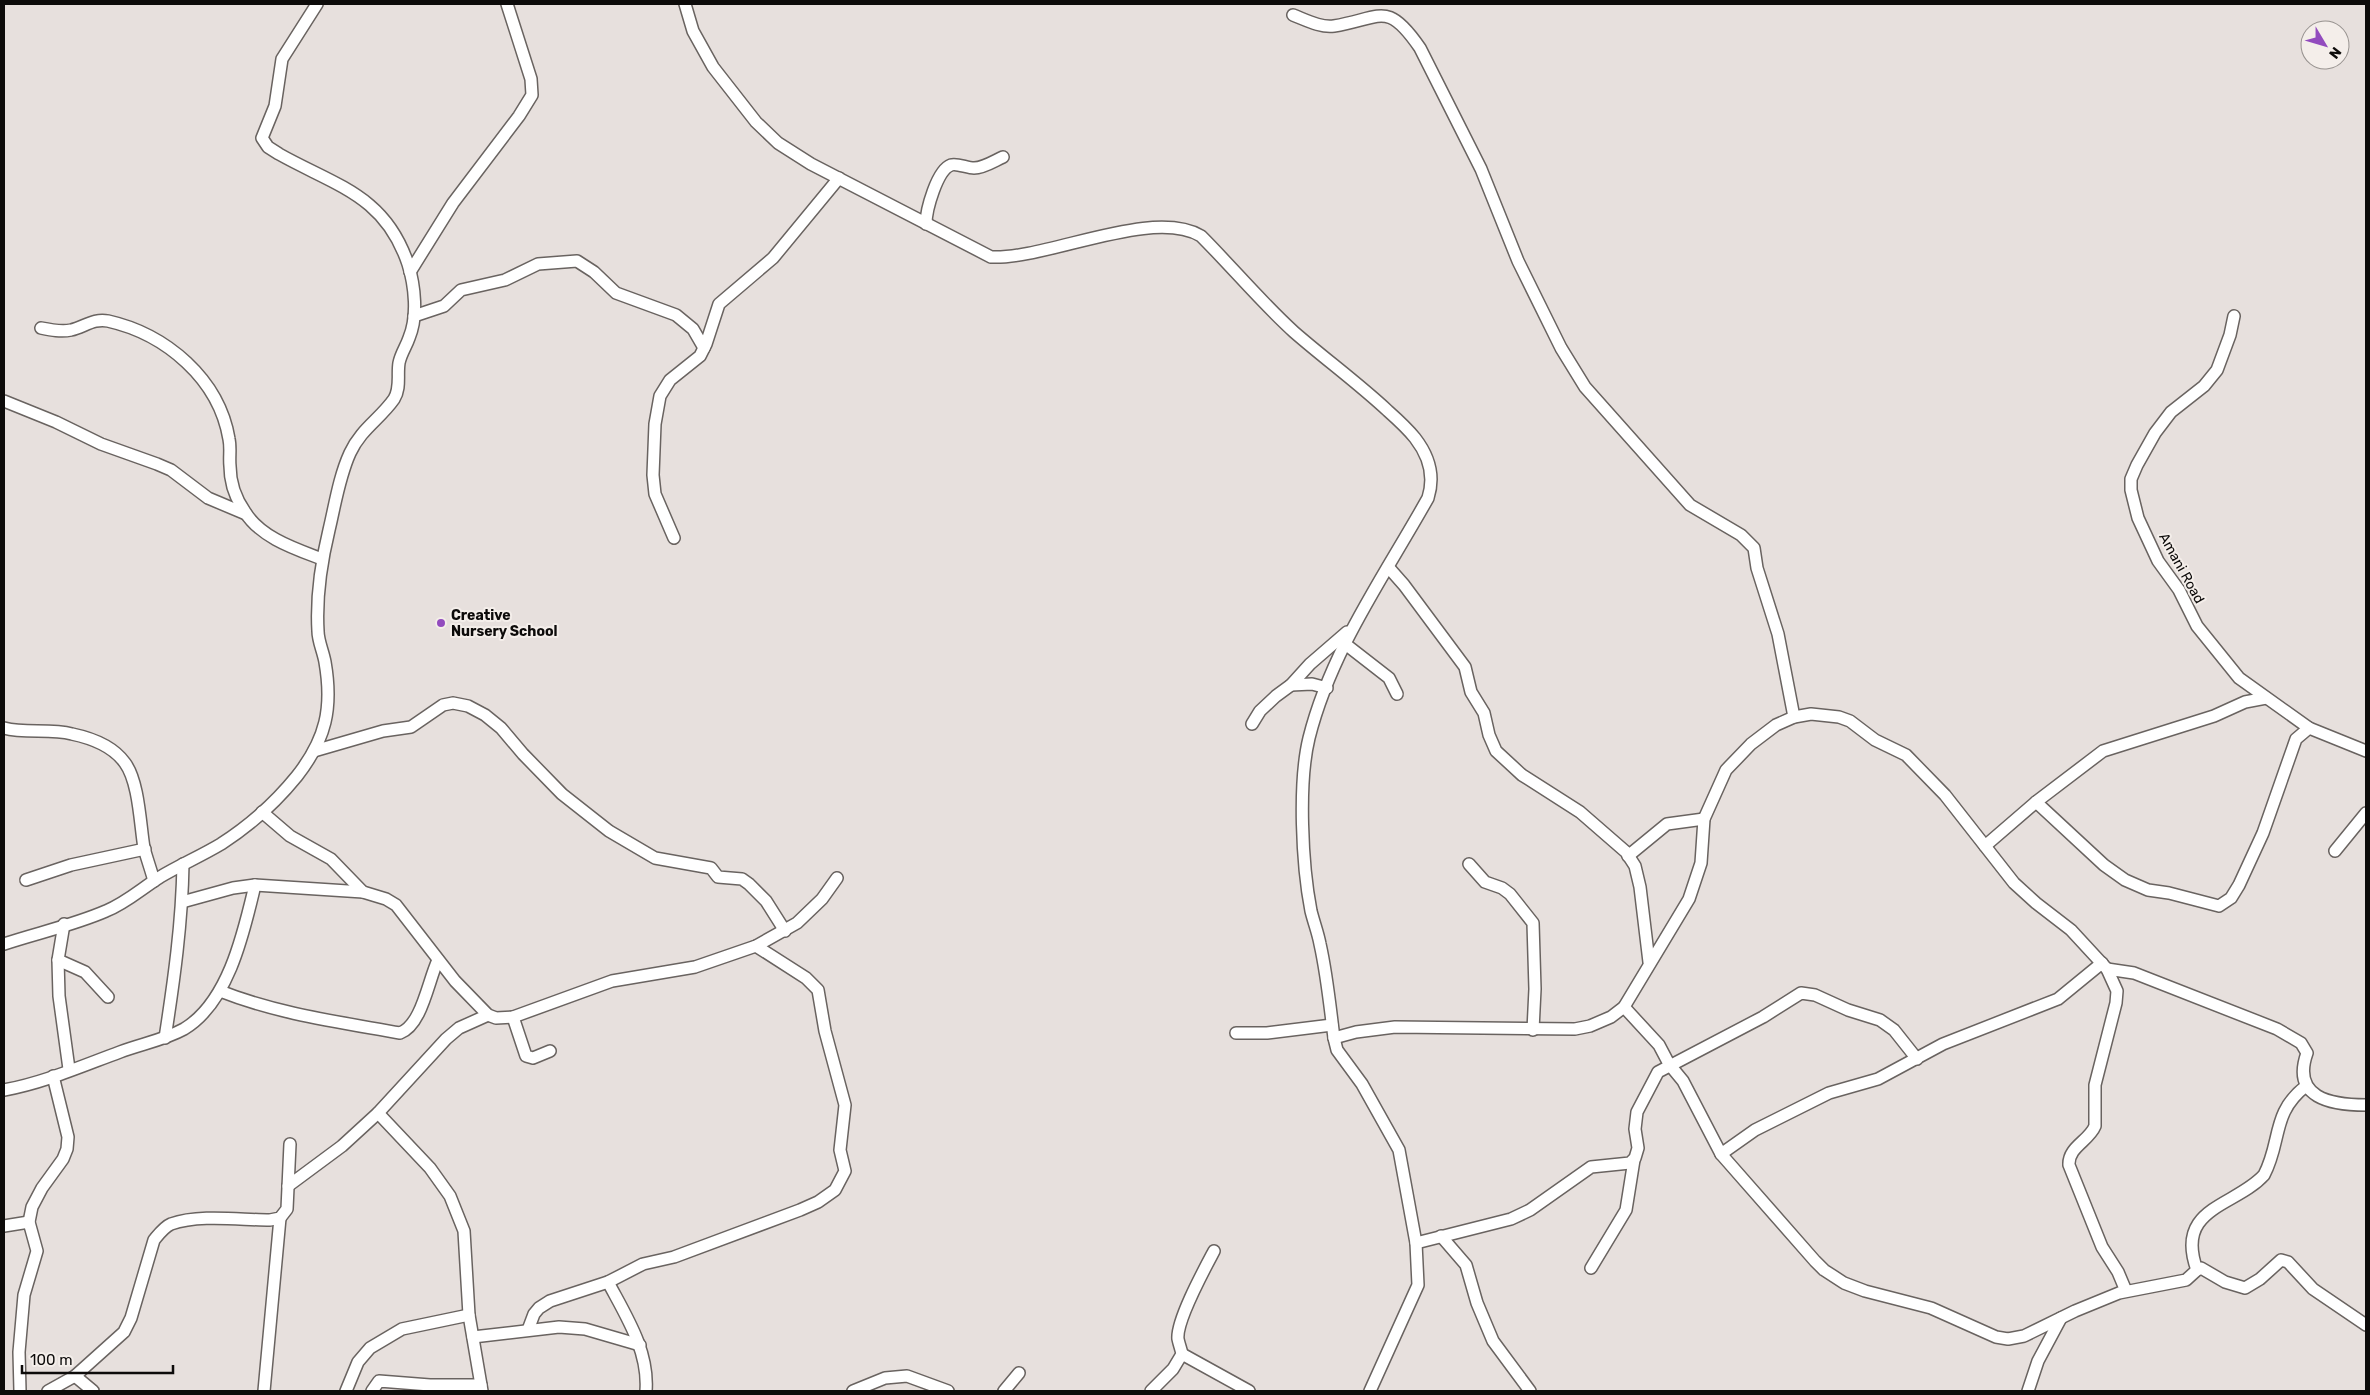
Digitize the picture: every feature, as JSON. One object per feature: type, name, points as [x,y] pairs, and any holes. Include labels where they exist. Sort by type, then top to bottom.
[{"type":"street","points":[[4,944],[104,912],[131,899],[154,881],[220,844],[262,812],[293,780],[314,751],[327,719],[330,700],[318,635],[317,608],[322,559],[344,467],[351,451],[367,427],[394,398],[398,388],[399,365],[403,350],[410,337],[414,316],[410,272],[400,244],[381,214],[369,203],[343,187],[278,154],[268,147],[262,138],[275,106],[282,60],[317,4]]},
{"type":"street","points":[[410,272],[453,202],[519,116],[532,94],[531,79],[507,4]]},
{"type":"street","points":[[685,4],[692,31],[701,47],[756,122],[778,143],[794,154],[991,257],[1001,257],[1145,229],[1183,229],[1201,236],[1294,332],[1352,379],[1395,418],[1415,438],[1428,461],[1432,473],[1432,486],[1428,498],[1344,643],[1326,688],[1309,738],[1302,800],[1306,870],[1311,911],[1320,944],[1337,1050],[1367,1092],[1399,1150],[1416,1243],[1418,1286],[1370,1391]]},
{"type":"street","points":[[1293,15],[1318,25],[1333,27],[1371,16],[1389,16],[1399,20],[1408,30],[1420,48],[1481,169],[1518,261],[1561,348],[1585,387],[1690,506],[1741,535],[1754,548],[1756,568],[1778,634],[1794,717]]},
{"type":"street","points":[[926,224],[929,202],[943,173],[949,166],[953,164],[976,168],[1003,157]]},
{"type":"street","points":[[674,538],[655,494],[653,475],[656,406],[670,380],[693,364],[704,348],[719,304],[773,258],[840,178]]},
{"type":"street","points":[[414,316],[444,306],[461,290],[505,280],[538,264],[568,260],[586,265],[608,288],[626,298],[657,306],[676,315],[693,329],[704,348]]},
{"type":"street","name":"Amani Road","points":[[2234,316],[2230,335],[2216,370],[2204,386],[2171,412],[2155,433],[2131,479],[2131,490],[2138,518],[2158,561],[2176,586],[2197,626],[2238,678],[2309,728],[2366,750]]},
{"type":"street","points":[[41,328],[60,331],[71,330],[93,322],[105,321],[138,332],[160,343],[184,359],[201,376],[225,425],[229,440],[230,467],[236,497],[246,514],[268,534],[322,559]]},
{"type":"street","points":[[4,401],[56,422],[101,444],[171,470],[208,498],[246,514]]},
{"type":"street","points":[[1389,568],[1462,662],[1468,673],[1471,692],[1484,713],[1496,751],[1522,775],[1580,812],[1628,856],[1635,866],[1640,887],[1649,962]]},
{"type":"street","points":[[1252,724],[1260,711],[1353,627]]},
{"type":"street","points":[[1344,643],[1389,678],[1397,694]]},
{"type":"street","points":[[1291,685],[1312,684],[1326,688]]},
{"type":"street","points":[[1985,846],[2036,802],[2103,751],[2214,716],[2245,702],[2266,698]]},
{"type":"street","points":[[314,751],[383,731],[411,727],[443,705],[453,702],[468,706],[485,715],[501,728],[544,776],[596,822],[654,858],[711,868],[718,876],[742,880],[766,901],[785,931]]},
{"type":"street","points":[[1334,1038],[1356,1032],[1395,1027],[1451,1026],[1533,1030],[1575,1029],[1590,1026],[1611,1017],[1624,1006],[1689,899],[1701,863],[1704,819],[1726,770],[1757,739],[1776,725],[1794,717],[1811,714],[1840,717],[1850,721],[1875,740],[1906,754],[1945,795],[2014,883],[2071,930],[2105,966],[2117,991],[2116,1003],[2096,1085],[2095,1126],[2071,1153],[2069,1165],[2102,1247],[2118,1272],[2126,1291]]},
{"type":"street","points":[[4,728],[54,730],[73,734],[93,740],[118,755],[126,764],[138,800],[145,849],[154,881]]},
{"type":"street","points":[[2036,802],[2104,865],[2125,880],[2148,890],[2219,906],[2231,898],[2239,885],[2263,833],[2296,739],[2309,728]]},
{"type":"street","points":[[262,812],[290,836],[331,859],[363,892]]},
{"type":"street","points":[[2335,851],[2366,813]]},
{"type":"street","points":[[1628,856],[1665,825],[1704,819]]},
{"type":"street","points":[[26,880],[71,865],[145,849]]},
{"type":"street","points":[[165,1038],[175,976],[182,902],[183,864]]},
{"type":"street","points":[[1470,864],[1486,882],[1502,888],[1510,894],[1534,923],[1535,989],[1533,1030]]},
{"type":"street","points":[[182,902],[233,888],[255,885],[363,892],[386,899],[396,905],[438,960],[488,1015],[496,1018],[513,1016],[612,981],[695,967],[756,946],[785,931],[808,914],[837,878]]},
{"type":"street","points":[[4,1090],[23,1087],[165,1038],[186,1028],[201,1014],[220,990],[238,951],[255,885]]},
{"type":"street","points":[[64,924],[58,960],[59,996],[69,1070]]},
{"type":"street","points":[[528,1330],[539,1308],[550,1302],[608,1282],[643,1264],[674,1257],[730,1237],[818,1202],[834,1190],[845,1171],[840,1150],[845,1104],[825,1031],[818,990],[806,978],[756,946]]},
{"type":"street","points":[[58,960],[86,972],[108,997]]},
{"type":"street","points":[[220,990],[249,1002],[292,1014],[400,1033],[409,1030],[415,1021],[430,976],[438,960]]},
{"type":"street","points":[[1721,1154],[1755,1130],[1829,1093],[1878,1079],[1942,1044],[2058,999],[2105,966],[2134,973],[2277,1028],[2301,1043],[2305,1048],[2307,1053],[2302,1071],[2306,1086],[2329,1102],[2366,1106]]},
{"type":"street","points":[[1591,1268],[1599,1258],[1627,1208],[1634,1160],[1638,1148],[1635,1119],[1640,1105],[1658,1072],[1669,1064],[1694,1055],[1806,992],[1888,1025],[1917,1059]]},
{"type":"street","points":[[1624,1006],[1654,1037],[1669,1064],[1683,1081],[1721,1154],[1815,1261],[1824,1270],[1844,1282],[1865,1291],[1931,1308],[1996,1337],[2008,1339],[2024,1336],[2062,1317],[2126,1291],[2186,1280],[2197,1270],[2207,1270],[2225,1282],[2245,1288],[2260,1279],[2282,1260],[2313,1289],[2366,1325]]},
{"type":"street","points":[[288,1186],[342,1146],[378,1113],[446,1039],[460,1028],[488,1015]]},
{"type":"street","points":[[513,1016],[526,1056],[533,1058],[550,1050]]},
{"type":"street","points":[[1236,1033],[1267,1033],[1332,1025]]},
{"type":"street","points":[[20,1391],[19,1352],[24,1295],[37,1251],[29,1222],[32,1207],[42,1188],[63,1159],[67,1149],[68,1137],[53,1076]]},
{"type":"street","points":[[2197,1270],[2192,1245],[2196,1230],[2204,1216],[2213,1207],[2258,1183],[2264,1176],[2286,1106],[2293,1096],[2306,1086]]},
{"type":"street","points":[[372,1391],[380,1381],[387,1380],[429,1388],[482,1388],[470,1315],[464,1232],[450,1196],[430,1168],[378,1113]]},
{"type":"street","points":[[264,1391],[280,1218],[287,1209],[290,1144]]},
{"type":"street","points":[[1416,1243],[1516,1218],[1587,1169],[1627,1164],[1634,1160]]},
{"type":"street","points":[[48,1391],[75,1376],[124,1332],[131,1318],[154,1240],[170,1224],[196,1219],[270,1220],[280,1218]]},
{"type":"street","points":[[4,1226],[29,1222]]},
{"type":"street","points":[[1441,1236],[1466,1265],[1477,1303],[1493,1341],[1530,1391]]},
{"type":"street","points":[[1151,1391],[1173,1369],[1182,1354],[1178,1337],[1186,1310],[1198,1281],[1214,1251]]},
{"type":"street","points":[[608,1282],[640,1345],[647,1382],[646,1391]]},
{"type":"street","points":[[346,1391],[358,1362],[370,1348],[402,1329],[470,1315]]},
{"type":"street","points":[[2028,1391],[2038,1361],[2062,1317]]},
{"type":"street","points":[[473,1337],[559,1327],[586,1329],[640,1345]]},
{"type":"street","points":[[1182,1354],[1249,1391]]},
{"type":"street","points":[[1004,1391],[1019,1373]]},
{"type":"street","points":[[75,1376],[93,1391]]},
{"type":"street","points":[[853,1391],[885,1378],[907,1376],[948,1391]]},
{"type":"place","name":"Creative Nursery School","points":[[441,623]]}]
